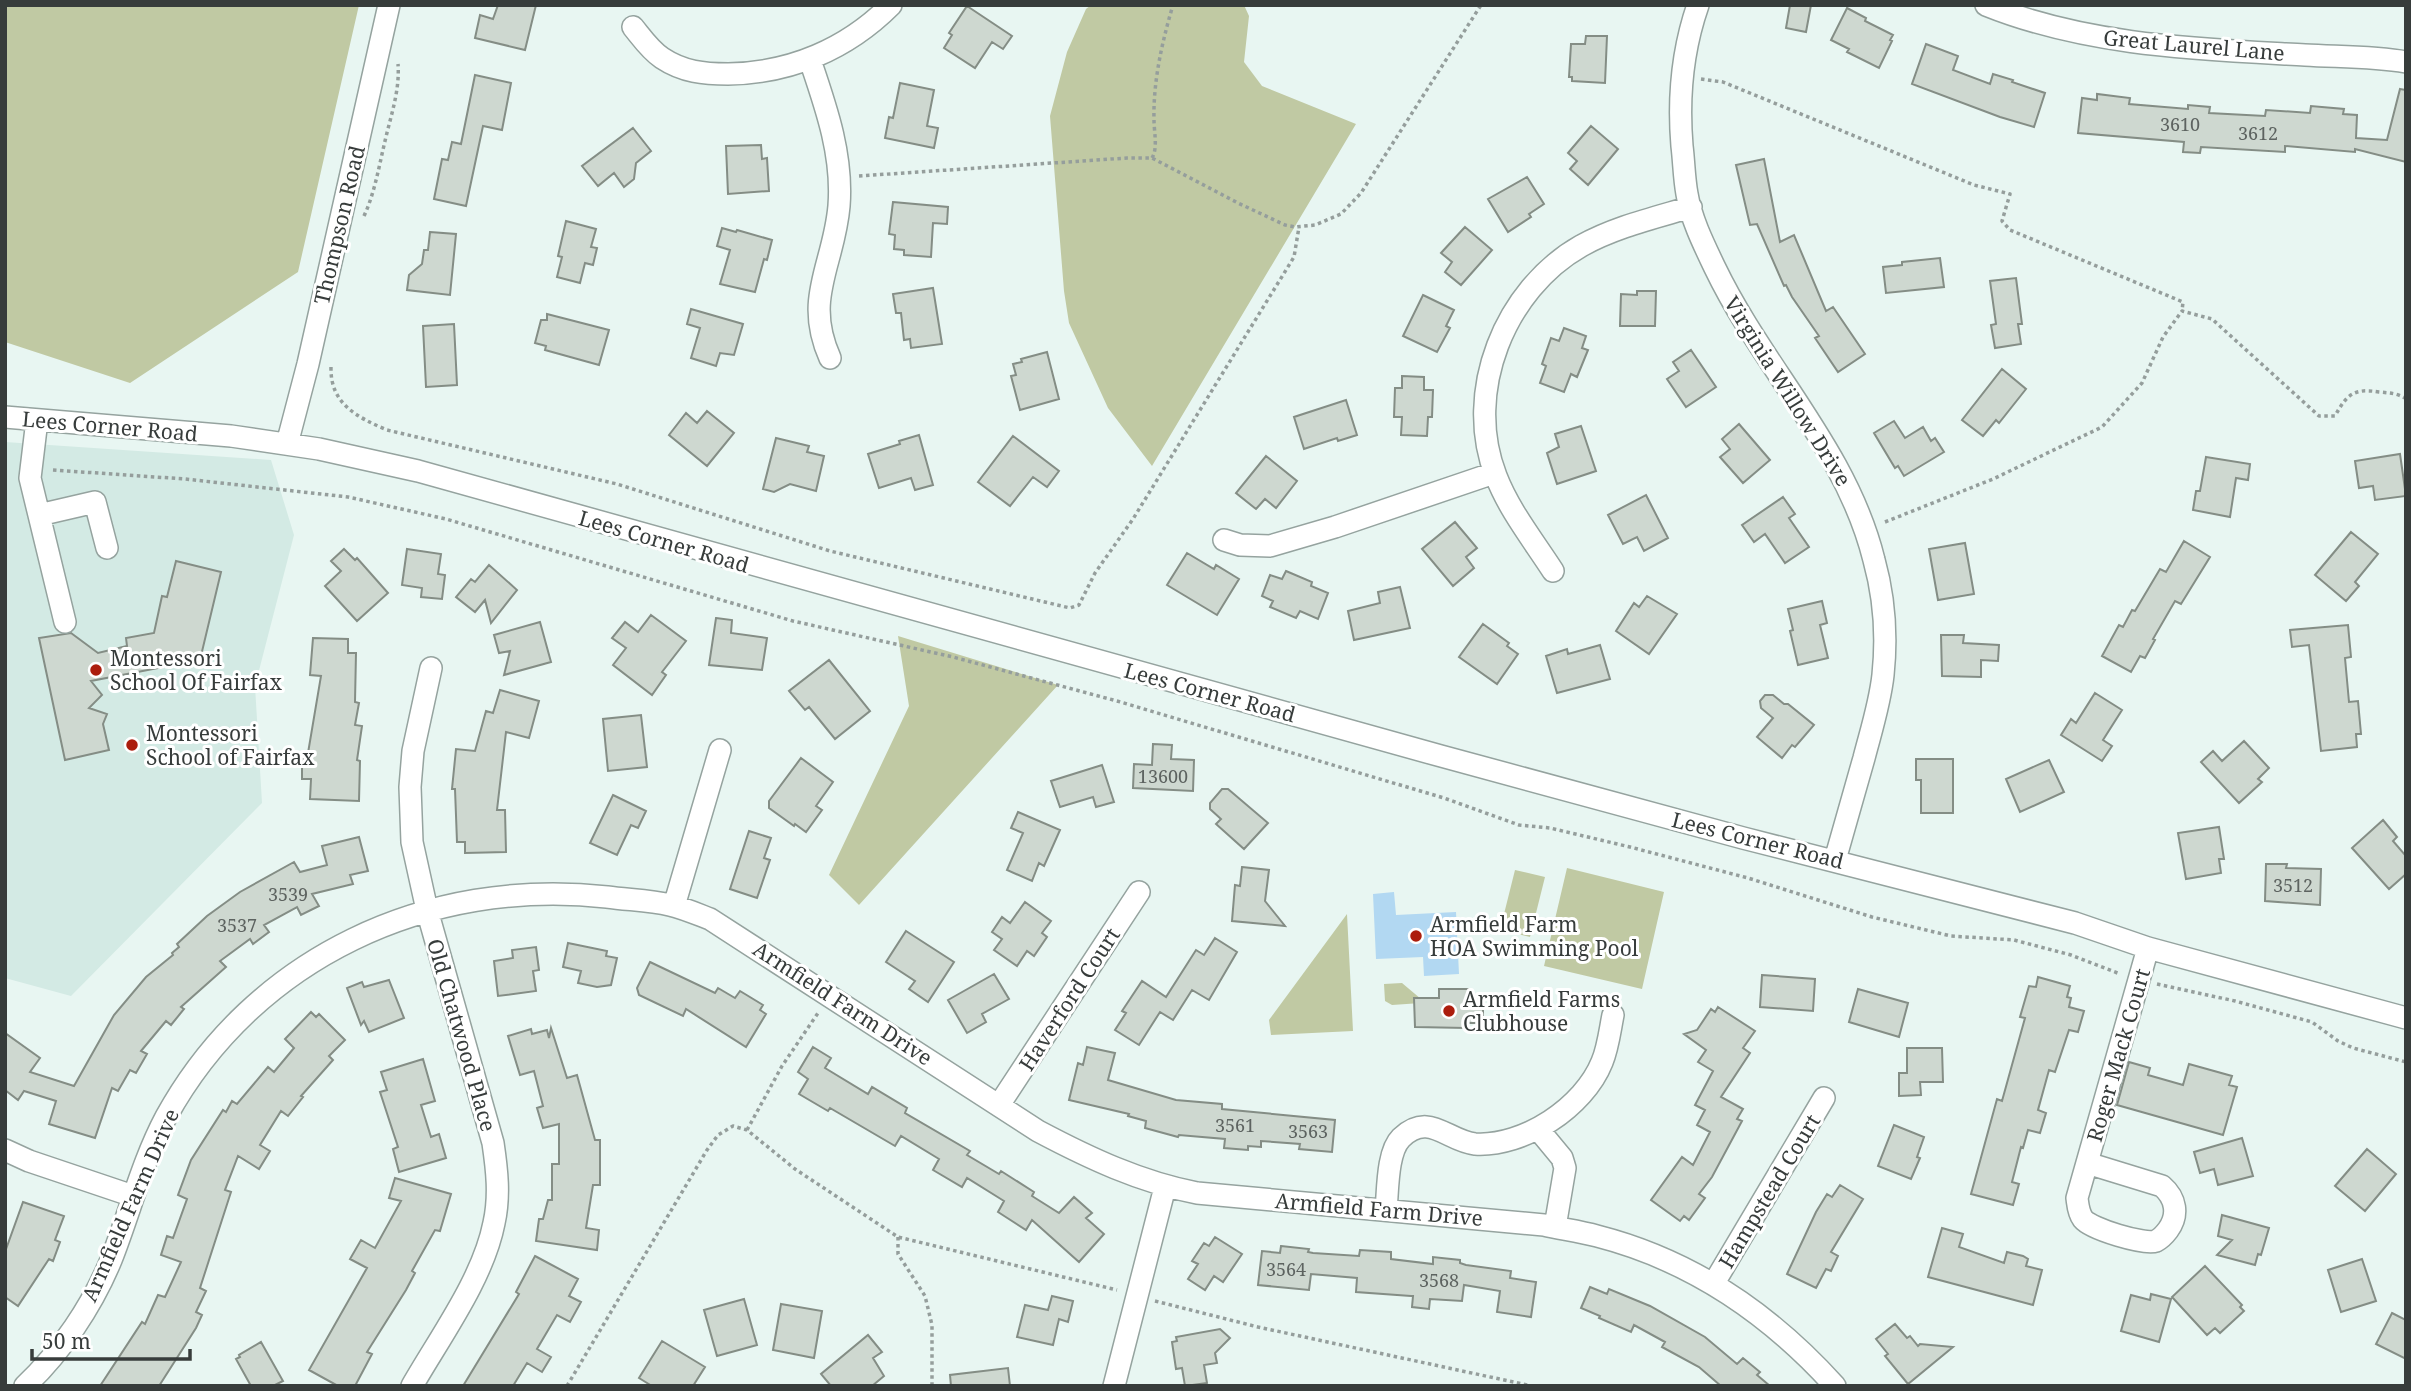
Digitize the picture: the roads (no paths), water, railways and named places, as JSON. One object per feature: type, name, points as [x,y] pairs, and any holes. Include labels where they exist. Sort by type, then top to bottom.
[{"type":"street","name":"Thompson Road","points":[[287,444],[308,364],[389,5]]},
{"type":"street","points":[[634,27],[644,42],[661,57],[684,69],[706,74],[747,74],[810,60],[857,35],[891,5]]},
{"type":"street","name":"Virginia Willow Drive","points":[[1698,5],[1688,38],[1682,79],[1680,122],[1687,195],[1701,239],[1728,296],[1839,470],[1866,530],[1882,600],[1883,677],[1872,728],[1835,860]]},
{"type":"street","name":"Great Laurel Lane","points":[[1986,5],[2076,33],[2121,41],[2406,62]]},
{"type":"street","points":[[810,60],[833,134],[838,177],[839,206],[835,231],[818,300],[818,323],[830,358]]},
{"type":"street","points":[[1553,571],[1519,519],[1494,472],[1488,446],[1486,417],[1487,388],[1497,344],[1528,291],[1549,269],[1579,247],[1604,234],[1691,207]]},
{"type":"street","name":"Lees Corner Road","points":[[5,417],[231,436],[319,449],[418,471],[1441,756],[1743,838],[2075,923],[2148,948],[2406,1018]]},
{"type":"street","points":[[37,420],[30,478],[65,622]]},
{"type":"street","points":[[1224,540],[1240,545],[1270,546],[1373,515],[1494,472]]},
{"type":"street","points":[[39,515],[95,502],[107,548]]},
{"type":"street","name":"Old Chatwood Place","points":[[412,1386],[479,1271],[495,1222],[498,1197],[493,1143],[427,910],[412,842],[410,787],[413,751],[431,667]]},
{"type":"street","points":[[674,906],[720,750]]},
{"type":"street","name":"Haverford Court","points":[[999,1105],[1139,892]]},
{"type":"street","name":"Armfield Farm Drive","points":[[25,1386],[63,1342],[93,1296],[110,1260],[150,1149],[186,1086],[218,1043],[257,1003],[288,976],[322,954],[358,936],[427,910],[502,895],[543,893],[578,894],[674,906],[710,919],[1038,1131],[1073,1150],[1144,1181],[1197,1193],[1555,1227],[1597,1236],[1650,1253],[1714,1283],[1778,1329],[1816,1364],[1835,1386]]},
{"type":"street","name":"Roger Mack Court","points":[[2087,1163],[2162,1186],[2170,1193],[2175,1208],[2174,1221],[2166,1232],[2157,1241],[2146,1242],[2092,1227],[2083,1219],[2077,1198],[2148,948]]},
{"type":"street","points":[[1386,1210],[1393,1149],[1402,1137],[1417,1129],[1432,1126],[1474,1144],[1503,1140],[1538,1129],[1569,1108],[1588,1088],[1602,1062],[1613,1015]]},
{"type":"street","name":"Hampstead Court","points":[[1714,1283],[1824,1098]]},
{"type":"street","points":[[1538,1129],[1562,1158],[1565,1168],[1555,1227]]},
{"type":"street","points":[[5,1150],[29,1161],[133,1195]]},
{"type":"street","points":[[1114,1386],[1165,1187]]},
{"type":"water","name":"Armfield Farm HOA Swimming Pool","points":[[1394,892],[1396,915],[1456,912],[1459,974],[1424,976],[1423,957],[1376,959],[1373,894]]},
{"type":"place","name":"Montessori School Of Fairfax","points":[[96,670]]},
{"type":"place","name":"Montessori School of Fairfax","points":[[132,745]]},
{"type":"place","name":"Armfield Farm HOA Swimming Pool","points":[[1416,936]]},
{"type":"place","name":"Armfield Farms Clubhouse","points":[[1449,1011]]}]
